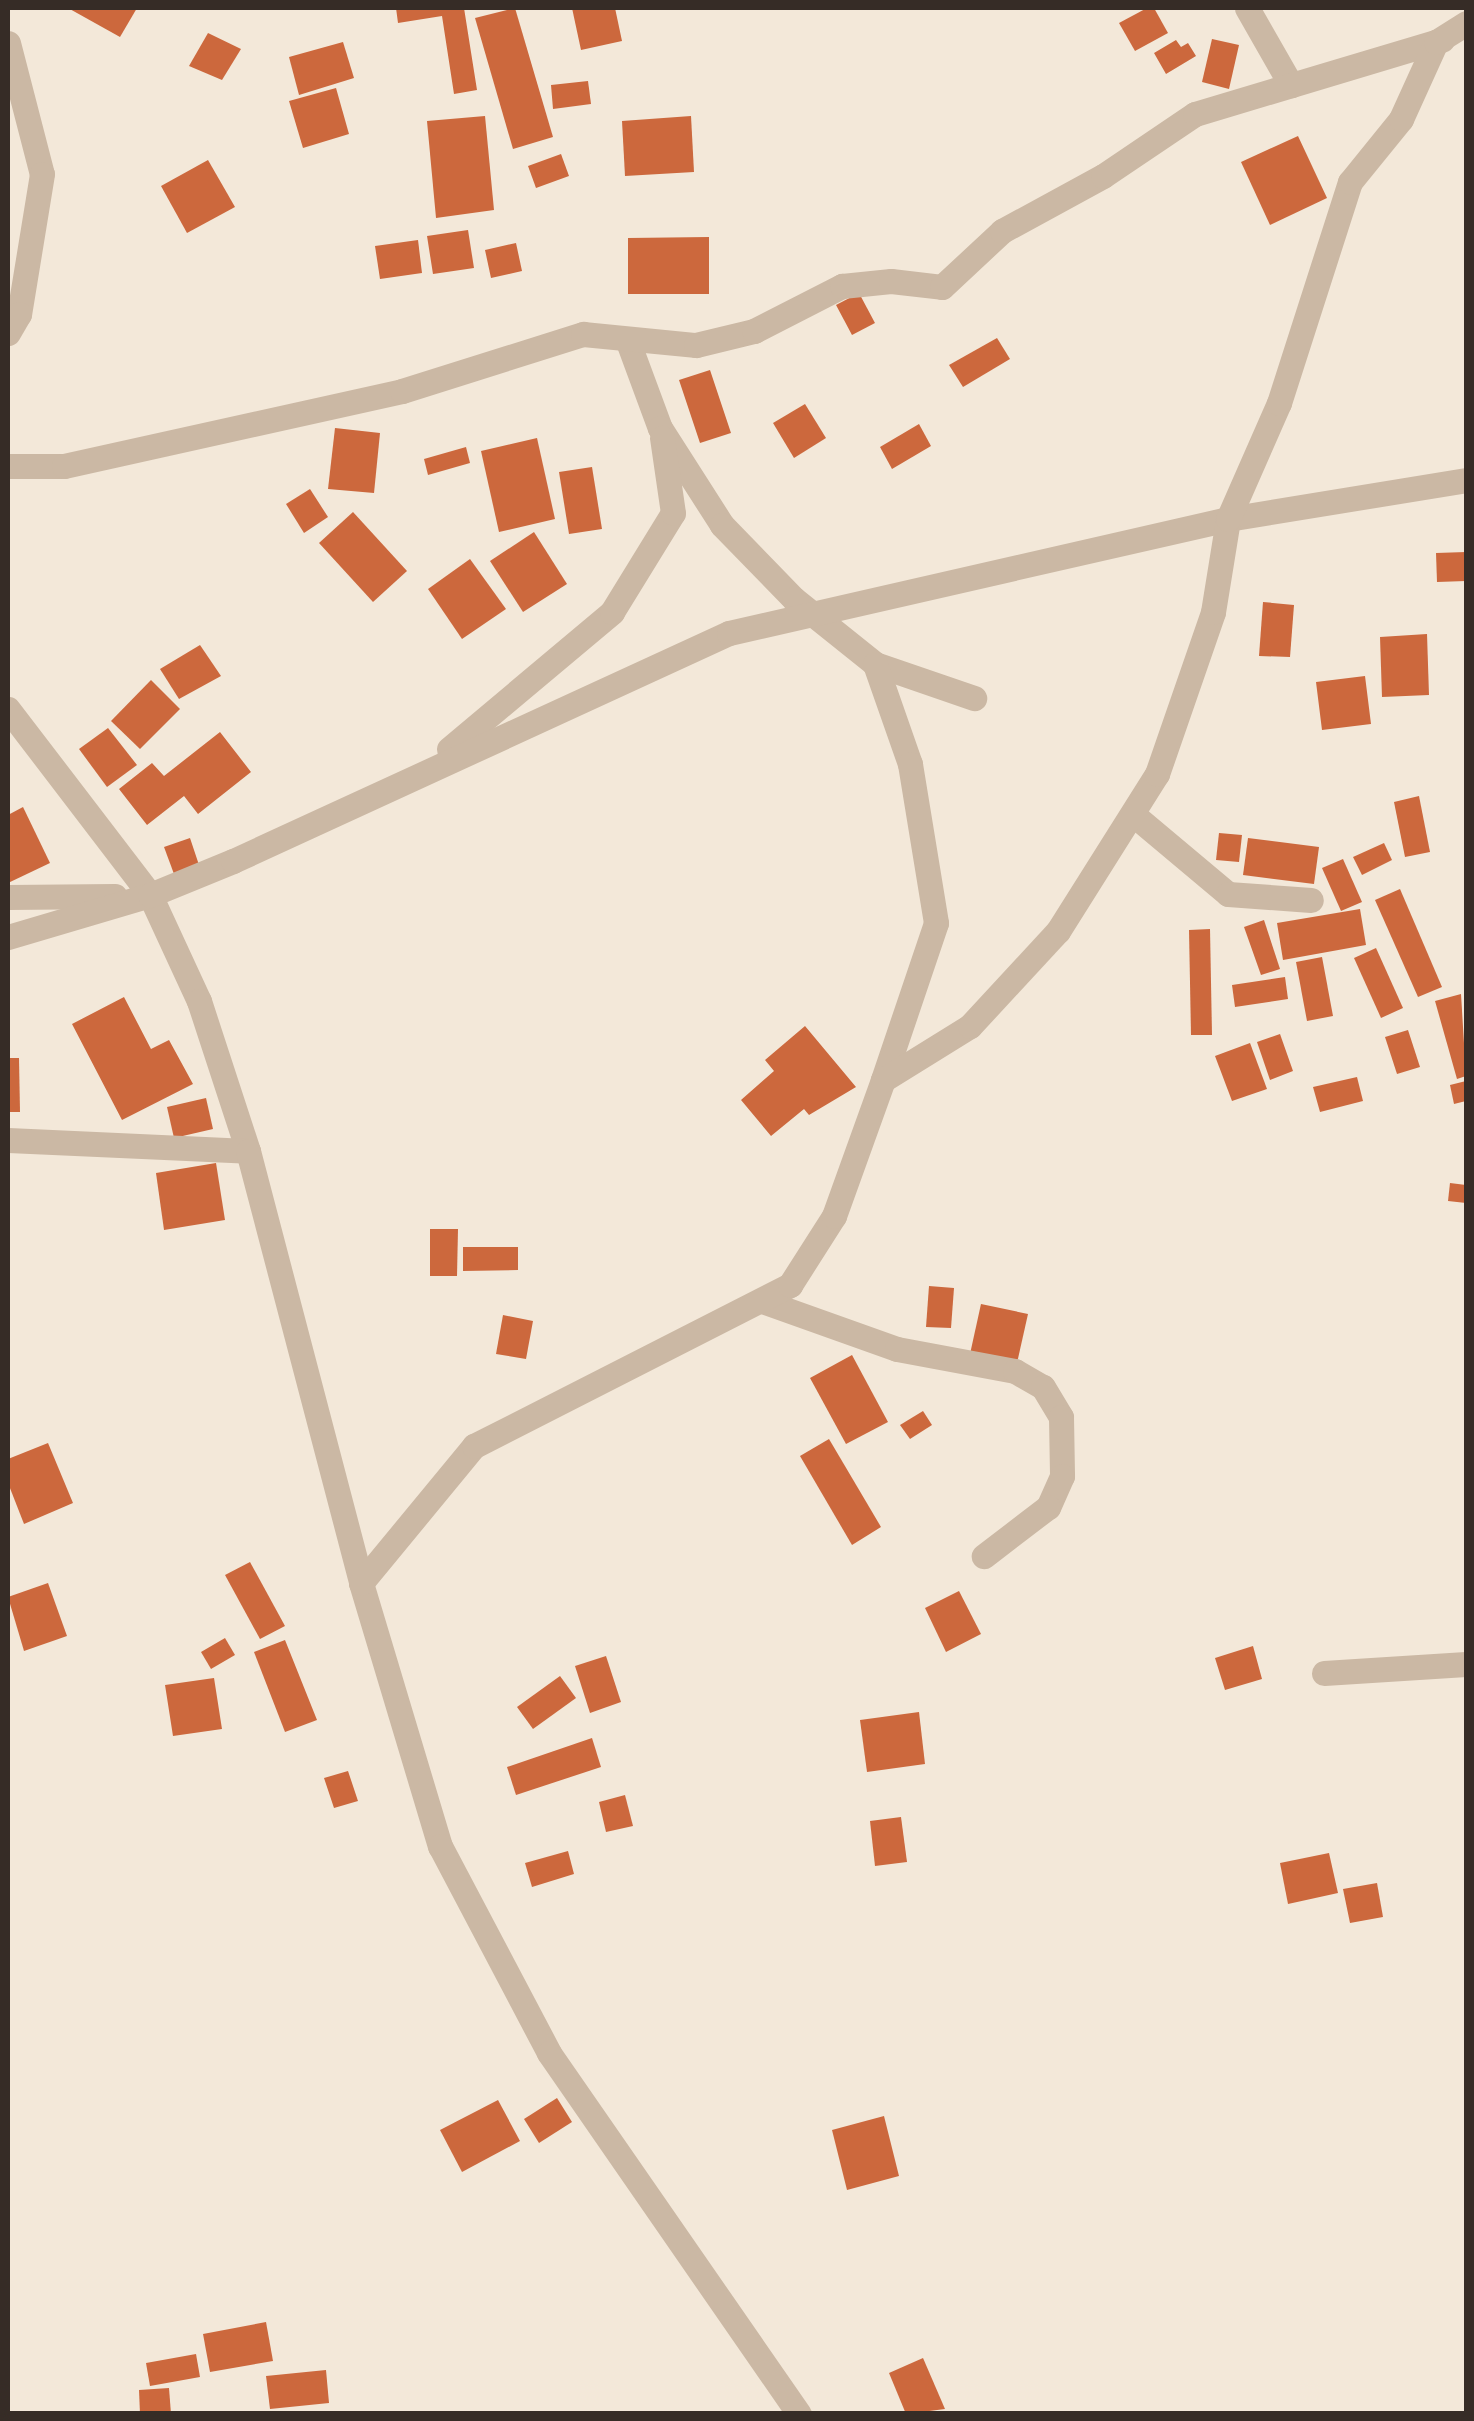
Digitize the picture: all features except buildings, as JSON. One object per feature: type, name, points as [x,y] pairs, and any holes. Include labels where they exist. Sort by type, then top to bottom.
[{"type":"street","points":[[1247,8],[1291,86]]},
{"type":"street","points":[[883,1080],[970,1026],[1058,931],[1135,816],[1164,756],[1213,612],[1228,519],[1280,404],[1350,182],[1400,119],[1436,42],[1466,24]]},
{"type":"street","points":[[8,466],[64,466],[348,403],[583,334],[696,345],[754,331],[842,286],[891,281],[942,287],[1002,231],[1103,176],[1195,114],[1466,34]]},
{"type":"street","points":[[8,43],[42,174],[22,298],[8,333]]},
{"type":"street","points":[[419,772],[612,612],[673,513],[660,428],[627,339]]},
{"type":"street","points":[[660,428],[722,525],[812,613],[875,664],[974,698]]},
{"type":"street","points":[[8,936],[150,895],[729,634],[1228,519],[1466,480]]},
{"type":"street","points":[[361,1583],[474,1446],[765,1302],[790,1285],[834,1216],[936,923],[910,764],[875,664]]},
{"type":"street","points":[[8,709],[150,895],[199,1001],[248,1151],[361,1583],[440,1846],[549,2052],[799,2414]]},
{"type":"street","points":[[1135,816],[1228,894],[1311,900]]},
{"type":"street","points":[[8,896],[150,895]]},
{"type":"street","points":[[8,1140],[248,1151]]},
{"type":"street","points":[[765,1302],[897,1349],[978,1360],[1044,1387],[1062,1417],[1062,1476],[1048,1508],[984,1556]]},
{"type":"street","points":[[1324,1673],[1466,1664]]}]
